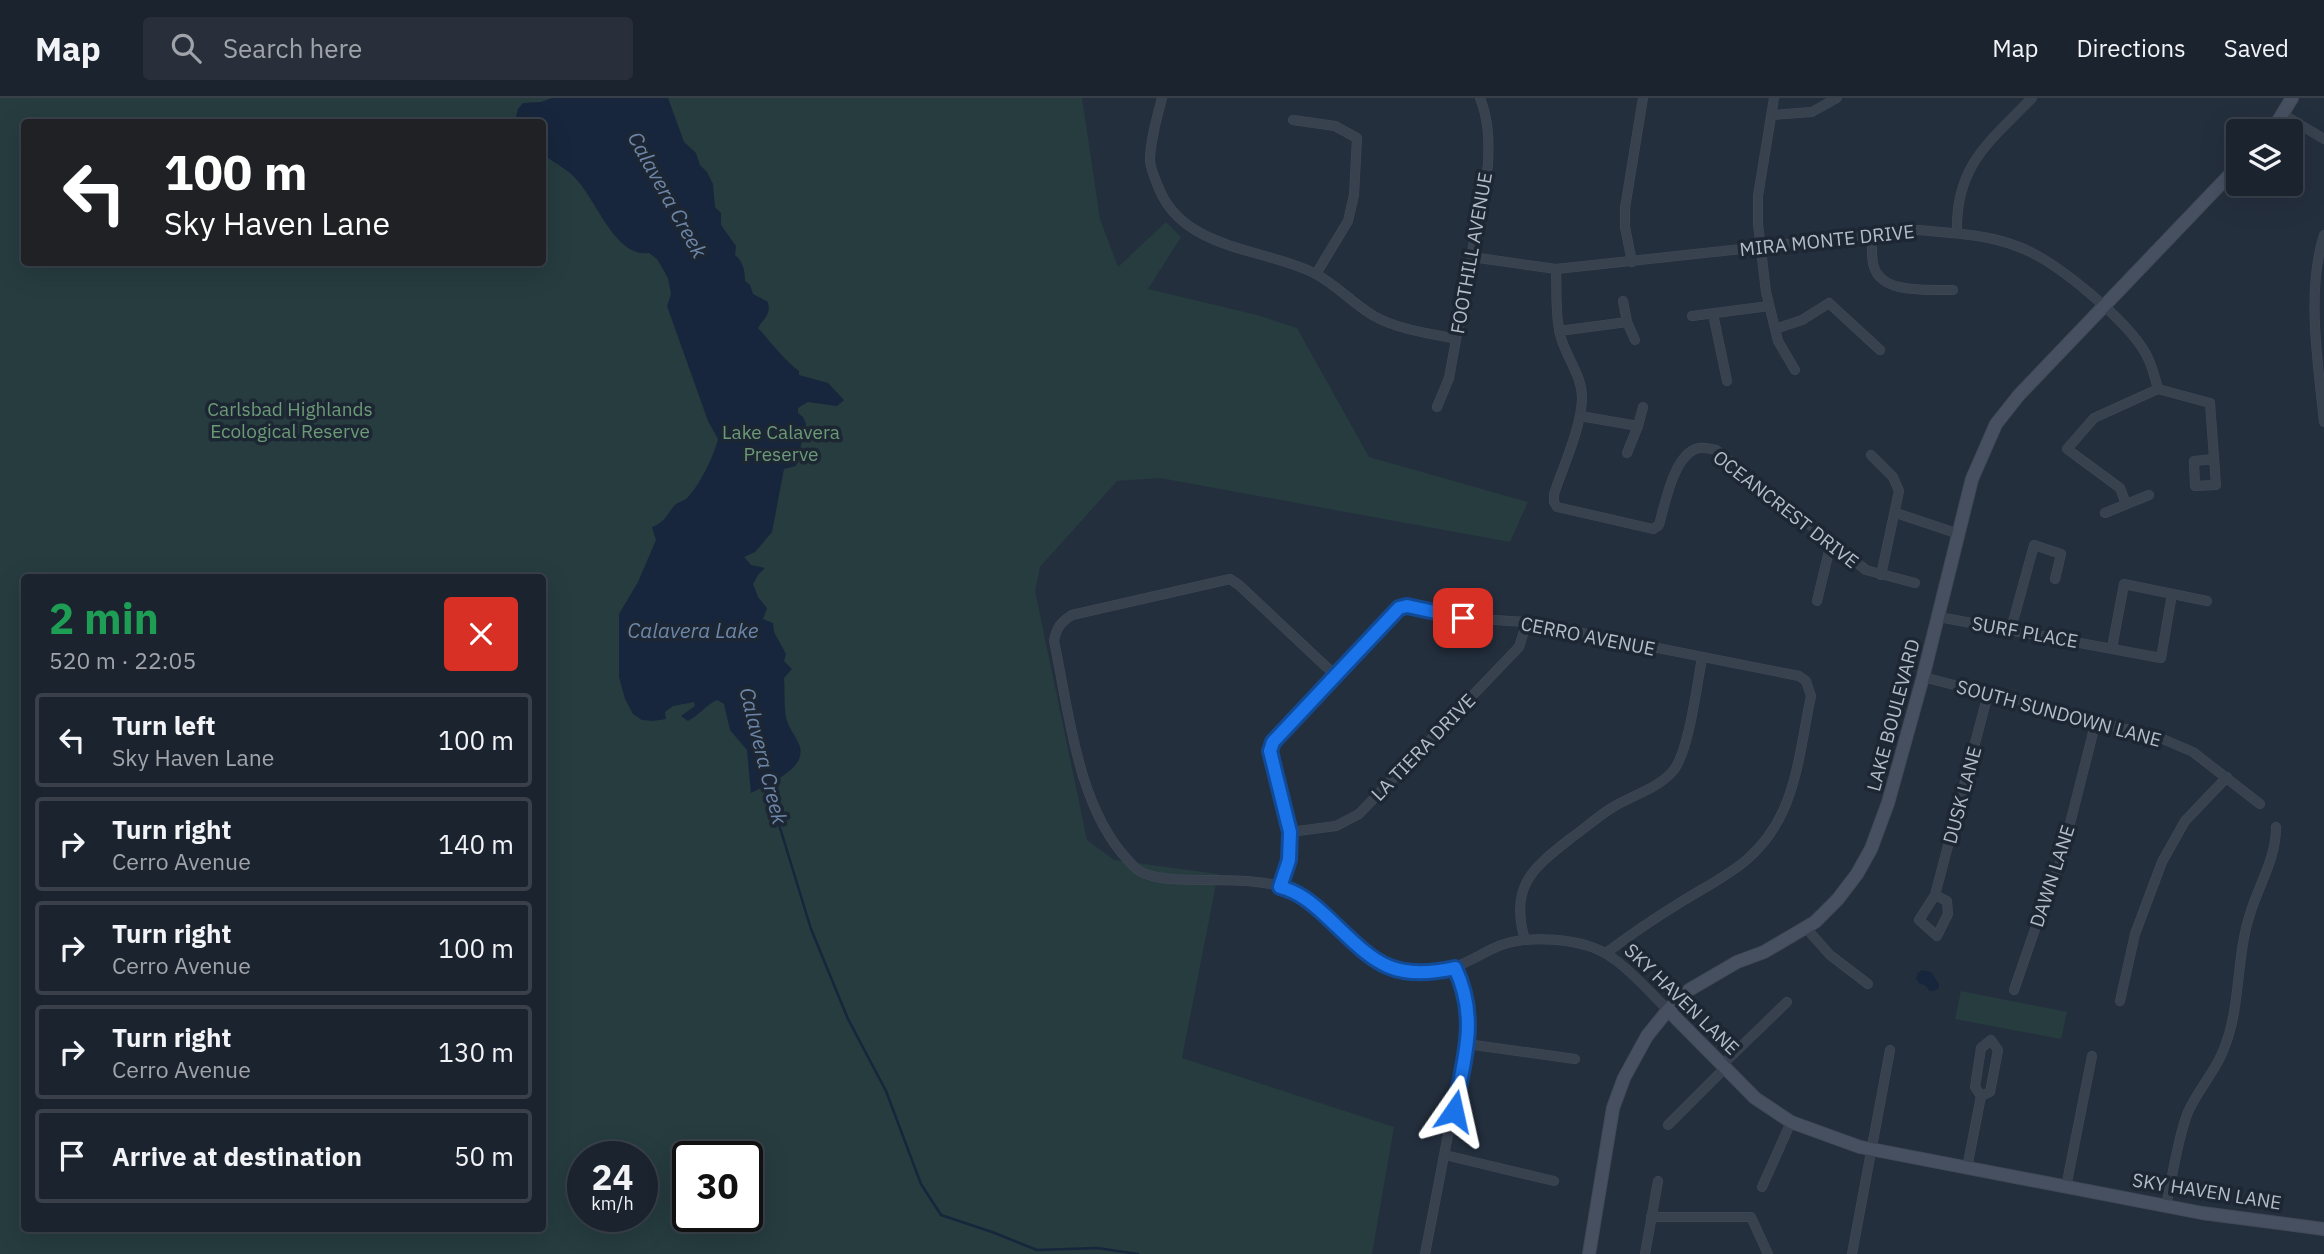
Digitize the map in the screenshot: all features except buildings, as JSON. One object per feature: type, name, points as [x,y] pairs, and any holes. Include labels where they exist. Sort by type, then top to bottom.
[{"type":"main road","points":[[2281,119],[2292,98]]},
{"type":"main road","name":"LAKE BOULEVARD","points":[[1589,1254],[1609,1128],[1618,1093],[1647,1036],[1689,990],[1737,962],[1764,952],[1806,928],[1838,899],[1871,849],[1888,803],[1923,677],[1972,479],[1996,424],[2019,395],[2226,179]]},
{"type":"main road","name":"SKY HAVEN LANE","points":[[1668,1010],[1755,1098],[1791,1122],[1871,1150],[2202,1213],[2324,1228]]},
{"type":"street","points":[[1162,98],[1152,138],[1150,162],[1164,200],[1178,218],[1202,235],[1281,259],[1316,274],[1373,316],[1402,328],[1456,339]]},
{"type":"street","name":"FOOTHILL AVENUE","points":[[1437,407],[1449,379],[1488,165],[1489,133],[1480,98]]},
{"type":"street","points":[[1632,262],[1625,228],[1625,208],[1643,98]]},
{"type":"street","points":[[1774,98],[1758,196],[1758,224],[1769,306],[1778,341],[1794,370]]},
{"type":"street","points":[[1772,115],[1812,112],[1837,98]]},
{"type":"street","points":[[1958,233],[1957,215],[1965,177],[1981,151],[2032,98]]},
{"type":"street","points":[[2284,115],[2324,139]]},
{"type":"street","points":[[1293,120],[1335,126],[1357,138],[1354,195],[1348,221],[1316,274]]},
{"type":"street","name":"MIRA MONTE DRIVE","points":[[1472,257],[1556,269],[1918,230],[1975,234],[2035,253],[2060,269],[2134,337],[2145,352],[2158,389]]},
{"type":"street","points":[[1872,234],[1874,266],[1881,281],[1891,287],[1953,290]]},
{"type":"street","points":[[2324,235],[2316,261],[2324,422]]},
{"type":"street","points":[[1556,269],[1559,331],[1564,351],[1580,384],[1580,416],[1638,426]]},
{"type":"street","points":[[1623,301],[1627,322],[1635,340]]},
{"type":"street","points":[[1775,328],[1802,320],[1829,303],[1880,350]]},
{"type":"street","points":[[1692,316],[1769,306]]},
{"type":"street","points":[[1713,314],[1727,381]]},
{"type":"street","points":[[1559,331],[1627,322]]},
{"type":"street","points":[[2126,504],[2120,488],[2067,449],[2094,418],[2158,389],[2210,402],[2214,459]]},
{"type":"street","points":[[1627,453],[1643,407]]},
{"type":"street","name":"OCEANCREST DRIVE","points":[[1580,416],[1554,494],[1557,507],[1653,529],[1657,526],[1675,471],[1692,451],[1701,447],[1716,450],[1866,570],[1915,583]]},
{"type":"street","points":[[1871,455],[1893,477],[1899,491],[1881,575]]},
{"type":"street","points":[[2105,513],[2149,495]]},
{"type":"street","points":[[1896,513],[1959,534]]},
{"type":"street","points":[[1817,601],[1831,543]]},
{"type":"street","points":[[2011,629],[2034,545],[2061,554],[2055,579]]},
{"type":"street","name":"SKY HAVEN LANE","points":[[1336,676],[1240,584],[1230,579],[1072,615],[1062,621],[1055,632],[1054,641],[1085,787],[1111,841],[1139,871],[1170,879],[1255,882],[1294,891],[1314,905],[1368,956],[1386,967],[1413,974],[1429,974],[1455,968],[1497,947],[1525,940],[1566,942],[1606,953],[1668,1010]]},
{"type":"street","points":[[2112,648],[2124,584],[2207,600]]},
{"type":"street","name":"SURF PLACE","points":[[1939,617],[2161,658],[2172,594]]},
{"type":"street","name":"CERRO AVENUE","points":[[1280,887],[1289,860],[1290,832],[1270,751],[1273,742],[1399,608],[1407,606],[1463,618],[1527,622],[1799,676],[1806,681],[1811,696],[1791,789],[1784,810],[1771,834],[1731,873],[1683,901],[1606,953]]},
{"type":"street","name":"LA TIERA DRIVE","points":[[1290,832],[1336,826],[1359,814],[1519,647],[1527,622]]},
{"type":"street","points":[[1525,940],[1520,923],[1521,894],[1538,864],[1610,808],[1656,787],[1675,768],[1684,748],[1702,658]]},
{"type":"street","name":"SOUTH SUNDOWN LANE","points":[[1923,677],[2158,737],[2193,752],[2260,804]]},
{"type":"street","name":"DUSK LANE","points":[[1935,895],[1989,694]]},
{"type":"street","name":"DAWN LANE","points":[[2014,989],[2060,863],[2096,721]]},
{"type":"street","points":[[2120,1001],[2135,934],[2162,862],[2185,821],[2227,777]]},
{"type":"street","points":[[2166,1206],[2187,1115],[2199,1089],[2225,1047],[2234,1015],[2242,944],[2250,914],[2273,856],[2276,827]]},
{"type":"street","points":[[1806,928],[1830,955],[1868,984]]},
{"type":"street","points":[[1425,1254],[1467,1044],[1468,1008],[1455,968]]},
{"type":"street","points":[[1668,1125],[1787,1002]]},
{"type":"street","points":[[1967,1168],[1981,1096],[1975,1087],[1981,1048],[1991,1040],[1998,1051],[1990,1092],[1981,1096]]},
{"type":"street","points":[[1467,1044],[1575,1059]]},
{"type":"street","points":[[1852,1254],[1890,1050]]},
{"type":"street","points":[[2066,1187],[2092,1056]]},
{"type":"street","points":[[1762,1186],[1791,1122]]},
{"type":"street","points":[[1445,1156],[1554,1181]]},
{"type":"street","points":[[1645,1254],[1658,1181]]},
{"type":"street","points":[[1651,1217],[1751,1217],[1768,1254]]},
{"type":"green space","name":"Lake Calavera Preserve","points":[[0,98],[1082,98],[1100,219],[1118,267],[1166,222],[1181,237],[1148,289],[1257,315],[1297,328],[1369,457],[1528,502],[1510,542],[1160,478],[1117,481],[1040,567],[1035,591],[1087,840],[1114,860],[1218,874],[1182,1058],[1394,1127],[1372,1254],[0,1254]]},
{"type":"green space","points":[[1961,991],[2067,1012],[2061,1039],[1955,1019]]},
{"type":"water","name":"Calavera Lake","points":[[552,98],[668,98],[684,142],[696,153],[700,165],[713,184],[715,207],[721,213],[721,225],[736,246],[735,255],[743,266],[745,281],[750,285],[753,294],[768,302],[768,313],[758,328],[799,371],[799,375],[828,383],[844,400],[837,406],[808,402],[798,408],[798,413],[806,424],[796,466],[784,469],[772,532],[755,552],[744,557],[751,565],[765,568],[753,584],[758,597],[767,608],[763,619],[773,623],[774,632],[786,654],[784,661],[792,669],[784,678],[785,712],[800,747],[797,763],[791,770],[751,793],[747,750],[730,730],[724,704],[717,700],[688,721],[681,716],[695,706],[694,702],[673,706],[665,712],[666,719],[653,721],[642,720],[633,714],[625,699],[619,677],[619,614],[638,582],[656,540],[652,527],[660,523],[676,504],[691,494],[705,471],[718,439],[708,421],[667,306],[671,294],[668,278],[657,259],[649,253],[637,252],[626,246],[616,236],[573,176],[546,156],[546,119],[516,117],[523,103]]},
{"type":"water","points":[[1922,970],[1931,972],[1939,988],[1930,991],[1920,984],[1916,979]]},
{"type":"waterway","name":"Calavera Creek","points":[[766,782],[811,929],[848,1019],[886,1091],[921,1184],[941,1215],[1037,1250],[1097,1248],[1138,1254]]},
{"type":"route","points":[[1454,1111],[1469,1026],[1463,986],[1455,968],[1429,974],[1413,974],[1386,967],[1368,956],[1314,905],[1294,891],[1280,887],[1289,860],[1290,832],[1270,751],[1273,742],[1399,608],[1407,606],[1463,618]]},
{"type":"park label","name":"Carlsbad Highlands Ecological Reserve","points":[[290,420]]}]
